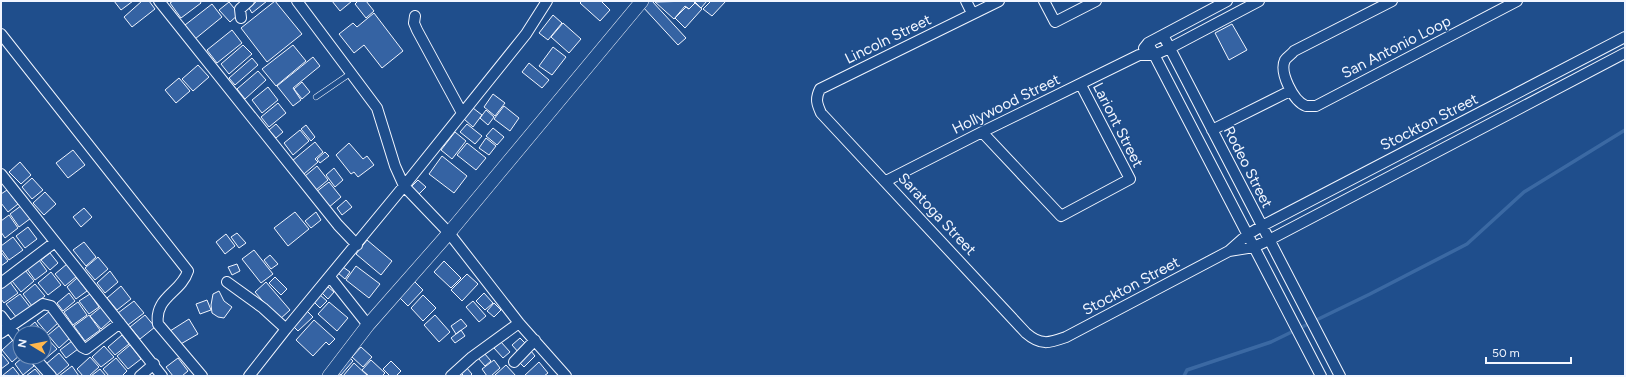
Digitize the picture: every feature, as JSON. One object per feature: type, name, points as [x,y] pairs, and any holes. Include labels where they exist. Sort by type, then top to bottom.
[{"type":"street","points":[[159,1],[338,225],[357,245]]},
{"type":"street","points":[[241,18],[240,9],[249,1]]},
{"type":"street","points":[[297,1],[377,108],[395,166],[404,186],[449,233],[519,323],[566,376]]},
{"type":"street","points":[[250,376],[286,329],[357,245],[526,34],[547,1]]},
{"type":"street","points":[[329,376],[368,325],[449,233],[642,1]]},
{"type":"street","points":[[966,1],[972,13]]},
{"type":"street","name":"Lincoln Street","points":[[816,97],[820,89],[999,1]]},
{"type":"street","points":[[1044,1],[1055,22],[1096,1]]},
{"type":"street","points":[[1139,55],[1148,43],[1227,1]]},
{"type":"street","points":[[1139,55],[1154,55],[1170,48],[1259,1]]},
{"type":"street","name":"San Antonio Loop","points":[[1392,1],[1294,51],[1286,59],[1283,68],[1290,91],[1306,106],[1316,106],[1517,1]]},
{"type":"street","points":[[415,16],[414,23],[417,30],[462,113]]},
{"type":"street","points":[[1,34],[188,271],[186,278],[159,306],[156,314],[158,324],[202,376]]},
{"type":"street","name":"Rodeo Street","points":[[1163,35],[1340,376]]},
{"type":"street","name":"Stockton Street","points":[[1045,343],[1066,337],[1229,252],[1247,235],[1262,226],[1625,37]]},
{"type":"street","points":[[1148,43],[1321,376]]},
{"type":"street","name":"Stockton Street","points":[[1229,252],[1254,247],[1269,240],[1625,53]]},
{"type":"street","name":"Hollywood Street","points":[[886,181],[1139,55]]},
{"type":"street","name":"Lariont Street","points":[[982,132],[1061,216],[1130,179],[1081,84]]},
{"type":"street","points":[[1212,130],[1290,91]]},
{"type":"street","name":"Saratoga Street","points":[[816,97],[817,105],[822,113],[1026,333],[1035,341],[1045,343]]},
{"type":"street","points":[[1,174],[154,364],[162,376]]},
{"type":"street","points":[[1,283],[55,242]]},
{"type":"street","points":[[330,276],[368,325]]},
{"type":"street","points":[[227,282],[263,308],[286,329]]},
{"type":"street","points":[[1,316],[5,330],[43,304],[51,306],[82,347],[86,349],[120,323]]},
{"type":"street","points":[[451,376],[472,357],[519,323]]},
{"type":"street","points":[[514,362],[535,340]]},
{"type":"street","points":[[140,376],[154,364]]},
{"type":"street","points":[[41,365],[51,376]]},
{"type":"lane","points":[[316,97],[351,73]]},
{"type":"building","points":[[114,1],[133,1],[121,10]]},
{"type":"building","points":[[142,1],[149,1],[155,9],[132,27],[124,17]]},
{"type":"building","points":[[173,1],[200,1],[201,3],[181,18],[170,3]]},
{"type":"building","points":[[257,1],[267,1],[252,13],[249,8]]},
{"type":"building","points":[[275,1],[302,34],[267,62],[241,28]]},
{"type":"building","points":[[332,1],[352,1],[340,11]]},
{"type":"building","points":[[358,1],[366,1],[374,11],[366,18],[355,4]]},
{"type":"building","points":[[582,1],[601,1],[610,10],[600,21],[580,3]]},
{"type":"building","points":[[648,1],[652,1],[686,38],[678,45],[642,6]]},
{"type":"building","points":[[693,1],[695,3],[689,9],[685,6],[674,19],[655,2]]},
{"type":"building","points":[[694,1],[707,1],[701,8]]},
{"type":"building","points":[[711,1],[726,1],[712,16],[703,9]]},
{"type":"building","points":[[229,2],[239,14],[230,22],[219,10]]},
{"type":"building","points":[[695,3],[702,9],[685,28],[675,18],[686,7],[689,9]]},
{"type":"building","points":[[212,4],[222,17],[195,39],[185,25]]},
{"type":"building","points":[[374,13],[403,51],[382,68],[364,45],[354,53],[339,34],[353,23],[357,27]]},
{"type":"building","points":[[553,15],[562,23],[548,40],[539,33]]},
{"type":"building","points":[[563,23],[581,39],[569,53],[551,37]]},
{"type":"building","points":[[1232,24],[1247,50],[1229,60],[1215,33]]},
{"type":"building","points":[[232,30],[242,43],[217,63],[207,50]]},
{"type":"building","points":[[243,45],[252,54],[229,74],[221,64]]},
{"type":"building","points":[[293,45],[306,61],[276,86],[262,69]]},
{"type":"building","points":[[553,47],[566,57],[552,75],[539,66]]},
{"type":"building","points":[[313,57],[320,66],[293,88],[301,100],[293,106],[277,86]]},
{"type":"building","points":[[252,58],[258,65],[235,85],[229,78]]},
{"type":"building","points":[[529,63],[549,80],[542,88],[522,72]]},
{"type":"building","points":[[198,65],[209,77],[193,91],[182,79]]},
{"type":"building","points":[[258,71],[266,80],[245,99],[237,89]]},
{"type":"building","points":[[179,78],[190,91],[176,103],[165,90]]},
{"type":"building","points":[[302,82],[310,92],[302,99],[294,89]]},
{"type":"building","points":[[268,87],[278,100],[262,113],[252,100]]},
{"type":"building","points":[[493,94],[505,103],[495,116],[484,107]]},
{"type":"building","points":[[278,103],[286,113],[269,127],[261,117]]},
{"type":"building","points":[[504,106],[519,118],[510,131],[494,119]]},
{"type":"building","points":[[473,108],[482,115],[473,127],[464,119]]},
{"type":"building","points":[[486,110],[494,117],[488,125],[480,118]]},
{"type":"building","points":[[276,124],[283,132],[276,138],[269,130]]},
{"type":"building","points":[[467,124],[482,136],[475,144],[460,132]]},
{"type":"building","points":[[306,125],[315,137],[311,141],[301,129]]},
{"type":"building","points":[[493,128],[504,137],[497,145],[486,136]]},
{"type":"building","points":[[300,130],[309,141],[293,155],[284,143]]},
{"type":"building","points":[[455,132],[466,141],[452,159],[441,150]]},
{"type":"building","points":[[486,138],[496,146],[489,155],[479,148]]},
{"type":"building","points":[[315,142],[323,152],[315,159],[318,162],[304,174],[292,161]]},
{"type":"building","points":[[349,143],[363,159],[367,156],[374,165],[358,177],[354,172],[351,174],[336,155]]},
{"type":"building","points":[[467,143],[486,158],[476,170],[457,155]]},
{"type":"building","points":[[73,150],[85,165],[68,178],[56,163]]},
{"type":"building","points":[[325,152],[329,156],[320,163],[317,159]]},
{"type":"building","points":[[442,156],[467,176],[454,193],[429,174]]},
{"type":"building","points":[[20,162],[31,175],[21,184],[9,172]]},
{"type":"building","points":[[317,166],[328,180],[316,190],[305,176]]},
{"type":"building","points":[[334,168],[343,180],[335,187],[326,175]]},
{"type":"building","points":[[32,178],[43,190],[32,199],[22,187]]},
{"type":"building","points":[[418,180],[426,187],[418,195],[411,187]]},
{"type":"building","points":[[329,182],[341,197],[328,208],[316,192]]},
{"type":"building","points":[[7,190],[18,204],[8,212],[1,203],[1,194]]},
{"type":"building","points":[[45,192],[56,204],[44,215],[33,203]]},
{"type":"building","points":[[346,200],[352,207],[342,215],[337,208]]},
{"type":"building","points":[[22,205],[31,218],[19,227],[10,214]]},
{"type":"building","points":[[84,208],[92,217],[81,227],[73,217]]},
{"type":"building","points":[[295,212],[309,229],[288,246],[274,228]]},
{"type":"building","points":[[316,212],[321,220],[311,228],[305,221]]},
{"type":"building","points":[[9,215],[18,228],[5,238],[1,232],[1,221]]},
{"type":"building","points":[[28,227],[37,239],[25,248],[16,236]]},
{"type":"building","points":[[237,233],[246,243],[239,248],[231,237]]},
{"type":"building","points":[[226,234],[235,246],[225,254],[216,242]]},
{"type":"building","points":[[13,237],[23,250],[9,260],[1,249],[1,246]]},
{"type":"building","points":[[367,240],[392,261],[381,275],[356,254]]},
{"type":"building","points":[[84,242],[96,257],[86,266],[73,250]]},
{"type":"building","points":[[254,250],[273,274],[261,283],[242,259]]},
{"type":"building","points":[[1,252],[8,261],[1,266]]},
{"type":"building","points":[[50,253],[58,263],[50,270],[41,260]]},
{"type":"building","points":[[270,255],[278,264],[271,269],[264,260]]},
{"type":"building","points":[[98,257],[108,269],[95,280],[85,268]]},
{"type":"building","points":[[39,260],[47,271],[35,280],[27,269]]},
{"type":"building","points":[[444,261],[461,278],[451,288],[434,272]]},
{"type":"building","points":[[67,264],[77,276],[65,286],[55,274]]},
{"type":"building","points":[[237,264],[240,271],[232,275],[228,267]]},
{"type":"building","points":[[356,266],[380,284],[369,298],[346,280]]},
{"type":"building","points":[[343,267],[350,272],[345,279],[338,273]]},
{"type":"building","points":[[25,270],[34,281],[21,292],[12,281]]},
{"type":"building","points":[[110,271],[118,282],[105,293],[97,283]]},
{"type":"building","points":[[51,272],[61,285],[48,295],[38,283]]},
{"type":"building","points":[[467,274],[478,284],[462,301],[451,290]]},
{"type":"building","points":[[275,277],[287,289],[281,295],[269,283]]},
{"type":"building","points":[[77,278],[87,291],[76,299],[67,287]]},
{"type":"building","points":[[414,281],[423,290],[408,306],[399,297]]},
{"type":"building","points":[[10,282],[18,293],[4,303],[1,299],[1,289]]},
{"type":"building","points":[[266,282],[290,310],[279,320],[255,292]]},
{"type":"building","points":[[35,284],[45,296],[32,306],[23,294]]},
{"type":"building","points":[[121,286],[131,299],[117,310],[107,298]]},
{"type":"building","points":[[328,287],[334,292],[328,299],[322,293]]},
{"type":"building","points":[[219,291],[224,301],[232,307],[224,318],[218,317],[212,313],[211,305],[213,294]]},
{"type":"building","points":[[69,293],[75,301],[63,311],[57,303]]},
{"type":"building","points":[[484,293],[493,303],[485,310],[476,301]]},
{"type":"building","points":[[20,294],[30,307],[17,318],[6,304]]},
{"type":"building","points":[[90,294],[99,307],[89,314],[79,301]]},
{"type":"building","points":[[320,295],[327,301],[320,308],[314,302]]},
{"type":"building","points":[[423,295],[436,308],[423,321],[411,308]]},
{"type":"building","points":[[207,300],[211,310],[200,314],[196,304]]},
{"type":"building","points":[[134,301],[144,313],[128,325],[118,313]]},
{"type":"building","points":[[473,301],[486,316],[479,322],[466,307]]},
{"type":"building","points":[[78,302],[87,315],[73,325],[64,312]]},
{"type":"building","points":[[329,302],[348,318],[337,331],[318,314]]},
{"type":"building","points":[[494,303],[501,310],[494,317],[487,311]]},
{"type":"building","points":[[101,307],[111,320],[101,329],[90,316]]},
{"type":"building","points":[[50,311],[59,322],[52,328],[52,325],[40,325],[37,321]]},
{"type":"building","points":[[307,311],[313,317],[298,331],[293,326]]},
{"type":"building","points":[[89,315],[100,330],[85,341],[74,326]]},
{"type":"building","points":[[145,315],[155,327],[140,339],[130,327]]},
{"type":"building","points":[[435,315],[450,332],[439,342],[424,325]]},
{"type":"building","points":[[189,319],[198,334],[179,345],[170,331]]},
{"type":"building","points":[[461,319],[467,326],[456,334],[451,326]]},
{"type":"building","points":[[314,320],[335,339],[329,345],[326,342],[313,356],[296,340]]},
{"type":"building","points":[[60,325],[70,338],[59,348],[52,340],[52,332]]},
{"type":"building","points":[[461,330],[465,336],[455,343],[451,338]]},
{"type":"building","points":[[122,335],[129,344],[115,355],[108,347]]},
{"type":"building","points":[[520,338],[527,345],[519,353],[512,345]]},
{"type":"building","points":[[12,341],[12,362],[2,350]]},
{"type":"building","points":[[72,341],[78,349],[66,358],[60,350]]},
{"type":"building","points":[[501,342],[510,352],[503,358],[494,348]]},
{"type":"building","points":[[52,344],[57,349],[52,353]]},
{"type":"building","points":[[130,345],[141,359],[128,369],[117,356]]},
{"type":"building","points":[[104,346],[114,357],[101,367],[92,357]]},
{"type":"building","points":[[361,347],[372,357],[363,367],[352,357]]},
{"type":"building","points":[[531,351],[535,356],[524,367],[519,362]]},
{"type":"building","points":[[1,353],[9,363],[1,369]]},
{"type":"building","points":[[59,353],[69,365],[56,376],[47,365],[52,365],[52,359]]},
{"type":"building","points":[[484,353],[491,361],[485,366],[478,358]]},
{"type":"building","points":[[348,356],[353,361],[341,375],[335,371]]},
{"type":"building","points":[[90,357],[99,367],[89,376],[83,376],[77,369]]},
{"type":"building","points":[[116,358],[127,371],[122,376],[109,376],[103,369]]},
{"type":"building","points":[[178,358],[188,371],[182,376],[173,376],[166,367]]},
{"type":"building","points":[[371,360],[385,373],[382,376],[369,376],[362,370]]},
{"type":"building","points":[[494,360],[500,368],[491,376],[487,376],[482,369]]},
{"type":"building","points":[[391,361],[401,371],[396,376],[390,376],[383,369]]},
{"type":"building","points":[[539,362],[548,373],[544,376],[524,376]]},
{"type":"building","points":[[354,363],[368,376],[343,376]]},
{"type":"building","points":[[16,365],[33,365],[34,366],[23,375]]},
{"type":"building","points":[[506,365],[516,376],[495,375]]},
{"type":"building","points":[[72,366],[79,376],[59,376]]},
{"type":"building","points":[[13,367],[20,376],[2,376]]},
{"type":"building","points":[[466,367],[472,374],[470,376],[464,376],[460,372]]},
{"type":"building","points":[[35,369],[41,376],[26,376]]},
{"type":"building","points":[[100,369],[106,376],[91,376]]},
{"type":"waterway","points":[[1184,376],[1187,370],[1271,342],[1370,294],[1467,244],[1524,192],[1625,130]]}]
